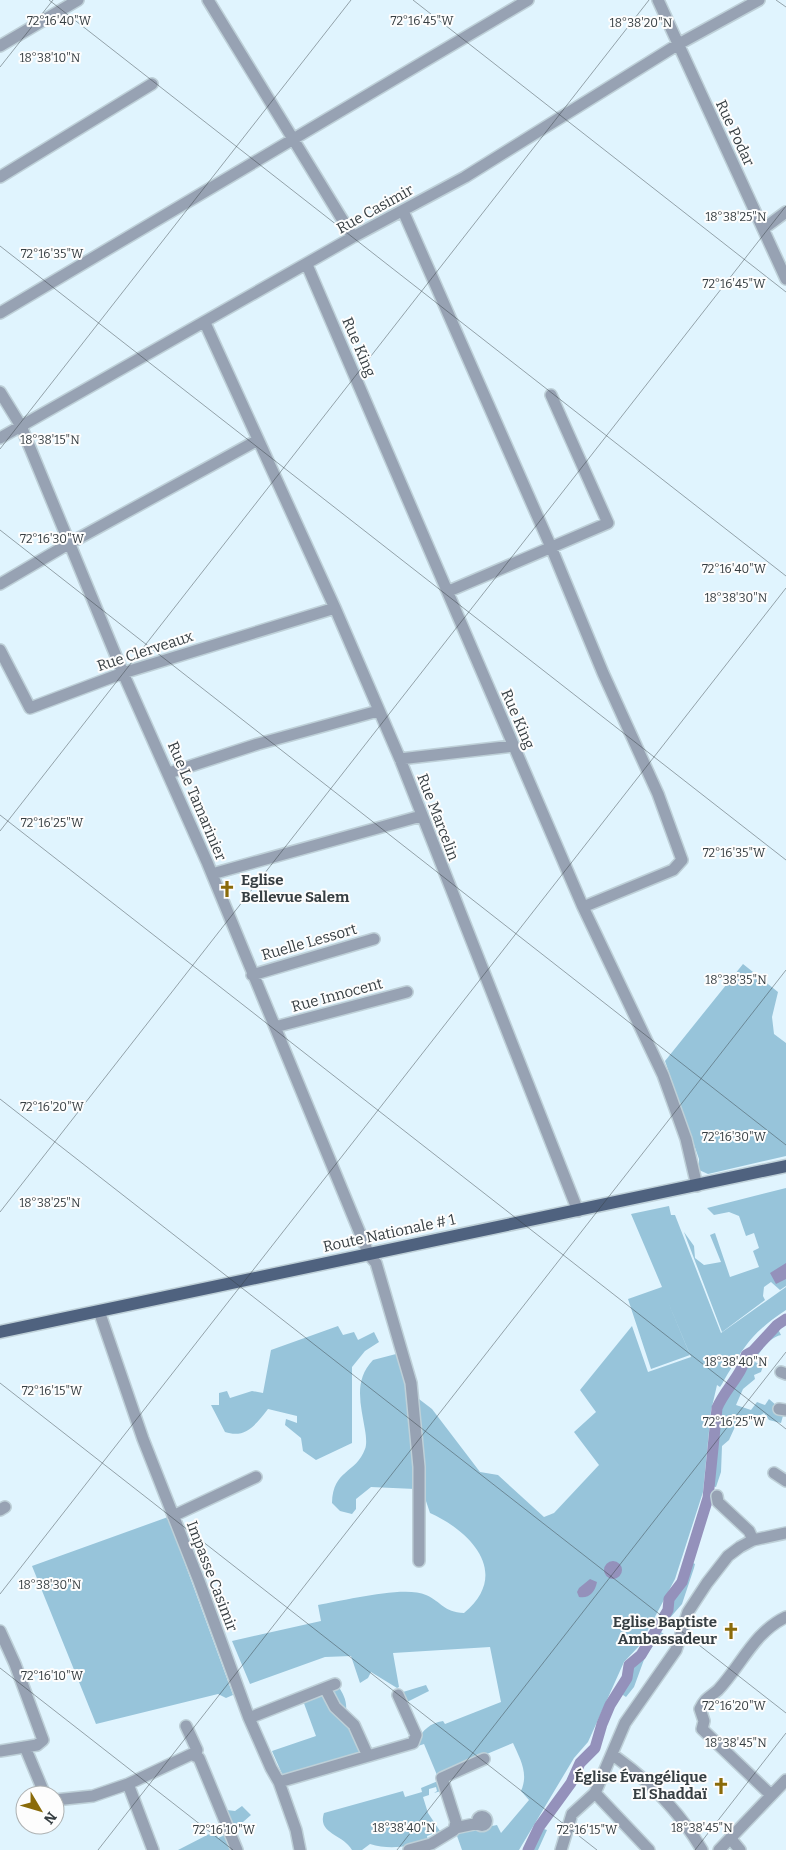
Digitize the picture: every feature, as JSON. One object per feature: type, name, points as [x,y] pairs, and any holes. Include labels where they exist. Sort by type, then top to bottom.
[{"type":"main road","name":"Route Nationale # 1","points":[[0,1332],[786,1166]]},
{"type":"street","points":[[0,46],[78,0]]},
{"type":"street","points":[[208,0],[353,237]]},
{"type":"street","points":[[0,313],[295,140],[528,0]]},
{"type":"street","name":"Rue Podar","points":[[658,0],[786,279]]},
{"type":"street","name":"Rue Casimir","points":[[0,438],[307,265],[353,237],[465,177],[677,44],[759,0]]},
{"type":"street","points":[[0,177],[152,84]]},
{"type":"street","points":[[403,211],[551,547],[603,673],[658,794],[682,860],[672,870],[583,907]]},
{"type":"street","points":[[763,229],[786,212]]},
{"type":"street","name":"Rue King","points":[[307,265],[449,591],[513,746],[583,907],[663,1075],[686,1139],[697,1186]]},
{"type":"street","name":"Rue Marcelin","points":[[205,323],[400,759],[421,816],[568,1179],[578,1210]]},
{"type":"street","name":"Rue Le Tamarinier","points":[[0,392],[21,426],[123,673],[212,874],[252,975],[369,1254],[376,1262],[411,1383],[419,1466],[418,1561]]},
{"type":"street","points":[[449,591],[608,522],[551,395]]},
{"type":"street","points":[[0,584],[70,543],[258,440]]},
{"type":"street","name":"Rue Clerveaux","points":[[0,650],[30,708],[123,673],[334,608]]},
{"type":"street","points":[[169,774],[258,744],[378,711]]},
{"type":"street","points":[[400,759],[513,746]]},
{"type":"street","points":[[212,874],[421,816]]},
{"type":"street","name":"Ruelle Lessort","points":[[252,975],[374,939]]},
{"type":"street","name":"Rue Innocent","points":[[275,1027],[407,992]]},
{"type":"street","name":"Impasse Casimir","points":[[99,1311],[249,1718],[279,1782],[296,1830],[300,1850]]},
{"type":"street","points":[[774,1473],[786,1481]]},
{"type":"street","points":[[173,1516],[256,1477]]},
{"type":"street","points":[[717,1496],[718,1502],[749,1531],[753,1540]]},
{"type":"street","points":[[561,1850],[572,1814],[595,1793],[613,1756],[625,1722],[676,1650],[688,1612],[702,1590],[728,1556],[740,1546],[753,1540],[786,1533]]},
{"type":"street","points":[[771,1795],[702,1729],[704,1721],[700,1709],[705,1698],[717,1690],[752,1644],[779,1620],[786,1617]]},
{"type":"street","points":[[0,1631],[15,1664],[42,1737],[41,1743],[0,1751]]},
{"type":"street","points":[[249,1718],[330,1686],[335,1707],[348,1717],[354,1725],[368,1756]]},
{"type":"street","points":[[279,1782],[413,1743],[416,1740],[416,1735],[398,1695]]},
{"type":"street","points":[[186,1726],[197,1750],[195,1756]]},
{"type":"street","points":[[25,1747],[41,1785]]},
{"type":"street","points":[[65,1799],[93,1796],[128,1784],[188,1754],[195,1756],[198,1758],[237,1850]]},
{"type":"street","points":[[613,1756],[646,1780],[693,1835],[702,1850]]},
{"type":"street","points":[[408,1850],[430,1844],[451,1833],[455,1828],[456,1822],[442,1778],[484,1759]]},
{"type":"street","points":[[719,1850],[786,1780]]},
{"type":"street","points":[[128,1784],[153,1850]]},
{"type":"street","points":[[595,1793],[649,1850]]},
{"type":"street","points":[[455,1828],[479,1823]]},
{"type":"street","points":[[731,1839],[740,1850]]},
{"type":"shaded area","points":[[743,964],[778,992],[772,1017],[774,1034],[786,1043],[786,1156],[708,1174],[699,1170],[699,1159],[665,1061]]},
{"type":"shaded area","points":[[786,1188],[786,1286],[780,1290],[771,1282],[764,1287],[763,1296],[765,1300],[722,1332],[684,1232],[694,1246],[695,1258],[704,1265],[721,1262],[710,1235],[715,1233],[730,1277],[759,1267],[753,1251],[759,1248],[754,1233],[746,1236],[739,1216],[729,1212],[714,1215],[707,1208]]},
{"type":"shaded area","points":[[669,1206],[671,1215],[675,1215],[721,1333],[786,1287],[786,1310],[756,1334],[742,1351],[720,1387],[717,1385],[711,1411],[703,1492],[675,1579],[640,1645],[624,1662],[588,1742],[574,1758],[519,1850],[462,1850],[456,1833],[497,1825],[501,1833],[529,1800],[521,1791],[524,1772],[513,1743],[437,1775],[424,1744],[418,1746],[417,1741],[419,1737],[431,1725],[443,1721],[445,1724],[501,1702],[490,1647],[393,1653],[399,1687],[397,1688],[371,1672],[368,1678],[360,1683],[351,1656],[325,1657],[250,1684],[232,1641],[321,1621],[318,1605],[389,1593],[416,1592],[426,1595],[451,1611],[464,1613],[478,1598],[484,1584],[485,1569],[480,1555],[472,1543],[460,1531],[430,1513],[425,1498],[415,1396],[432,1409],[480,1472],[498,1475],[544,1517],[554,1513],[599,1465],[574,1432],[596,1412],[580,1390],[632,1326],[648,1372],[691,1357],[666,1297],[690,1355],[651,1369],[628,1299],[662,1287],[631,1214]]},
{"type":"shaded area","points":[[786,1263],[786,1279],[776,1284],[770,1273]]},
{"type":"shaded area","points":[[783,1321],[783,1326],[778,1329],[781,1335],[762,1349],[755,1362],[763,1366],[761,1372],[754,1375],[755,1379],[743,1389],[736,1405],[751,1410],[757,1402],[765,1405],[769,1399],[784,1412],[781,1423],[769,1420],[764,1413],[752,1420],[739,1418],[729,1440],[722,1446],[721,1472],[716,1487],[712,1486],[712,1446],[716,1416],[743,1370],[751,1349],[768,1331]]},
{"type":"shaded area","points":[[338,1326],[343,1335],[354,1332],[358,1340],[374,1332],[379,1342],[365,1351],[352,1367],[352,1443],[316,1460],[303,1451],[301,1438],[285,1425],[286,1419],[297,1423],[297,1416],[268,1409],[255,1425],[245,1432],[232,1434],[225,1432],[211,1405],[219,1405],[219,1393],[227,1391],[230,1398],[252,1391],[263,1393],[271,1350]]},
{"type":"shaded area","points":[[396,1354],[407,1385],[415,1489],[371,1487],[356,1499],[356,1509],[352,1514],[340,1511],[332,1503],[336,1484],[361,1457],[366,1447],[360,1394],[363,1376],[373,1360]]},
{"type":"shaded area","points":[[168,1517],[233,1695],[226,1698],[218,1694],[96,1724],[32,1566]]},
{"type":"shaded area","points":[[613,1561],[619,1564],[622,1570],[619,1576],[613,1579],[607,1576],[604,1570],[607,1564]]},
{"type":"shaded area","points":[[691,1562],[695,1564],[682,1604],[661,1632],[675,1642],[674,1645],[668,1645],[658,1639],[645,1657],[634,1687],[626,1697],[620,1693],[620,1687],[660,1618],[683,1574],[685,1566]]},
{"type":"shaded area","points":[[590,1579],[597,1582],[595,1589],[589,1596],[579,1597],[577,1592],[579,1588]]},
{"type":"shaded area","points":[[426,1685],[429,1691],[405,1703],[403,1692]]},
{"type":"shaded area","points":[[338,1686],[346,1701],[344,1718],[361,1752],[283,1776],[272,1751],[316,1736],[302,1698]]},
{"type":"shaded area","points":[[438,1781],[441,1791],[434,1793],[437,1791],[436,1787],[429,1789],[429,1795],[423,1797],[428,1813],[440,1831],[427,1836],[428,1841],[399,1847],[384,1847],[370,1844],[362,1850],[352,1850],[343,1840],[327,1830],[324,1825],[324,1813],[403,1791],[405,1797],[422,1792],[421,1788]]},
{"type":"shaded area","points":[[242,1806],[251,1815],[235,1829],[227,1810],[235,1811]]},
{"type":"shaded area","points":[[541,1828],[547,1830],[538,1850],[525,1850]]},
{"type":"shaded area","points":[[215,1831],[218,1838],[225,1835],[232,1850],[178,1850]]},
{"type":"waterway","points":[[528,1850],[539,1827],[571,1783],[580,1763],[595,1748],[610,1705],[627,1678],[629,1665],[641,1655],[668,1610],[669,1599],[682,1582],[708,1498],[717,1408],[724,1394],[738,1375],[746,1355],[753,1351],[777,1325],[786,1319]]},
{"type":"place","name":"Eglise Bellevue Salem","points":[[227,889]]},
{"type":"place","name":"Eglise Baptiste Ambassadeur","points":[[731,1631]]},
{"type":"place","name":"Église Évangélique El Shaddaï","points":[[721,1786]]}]
